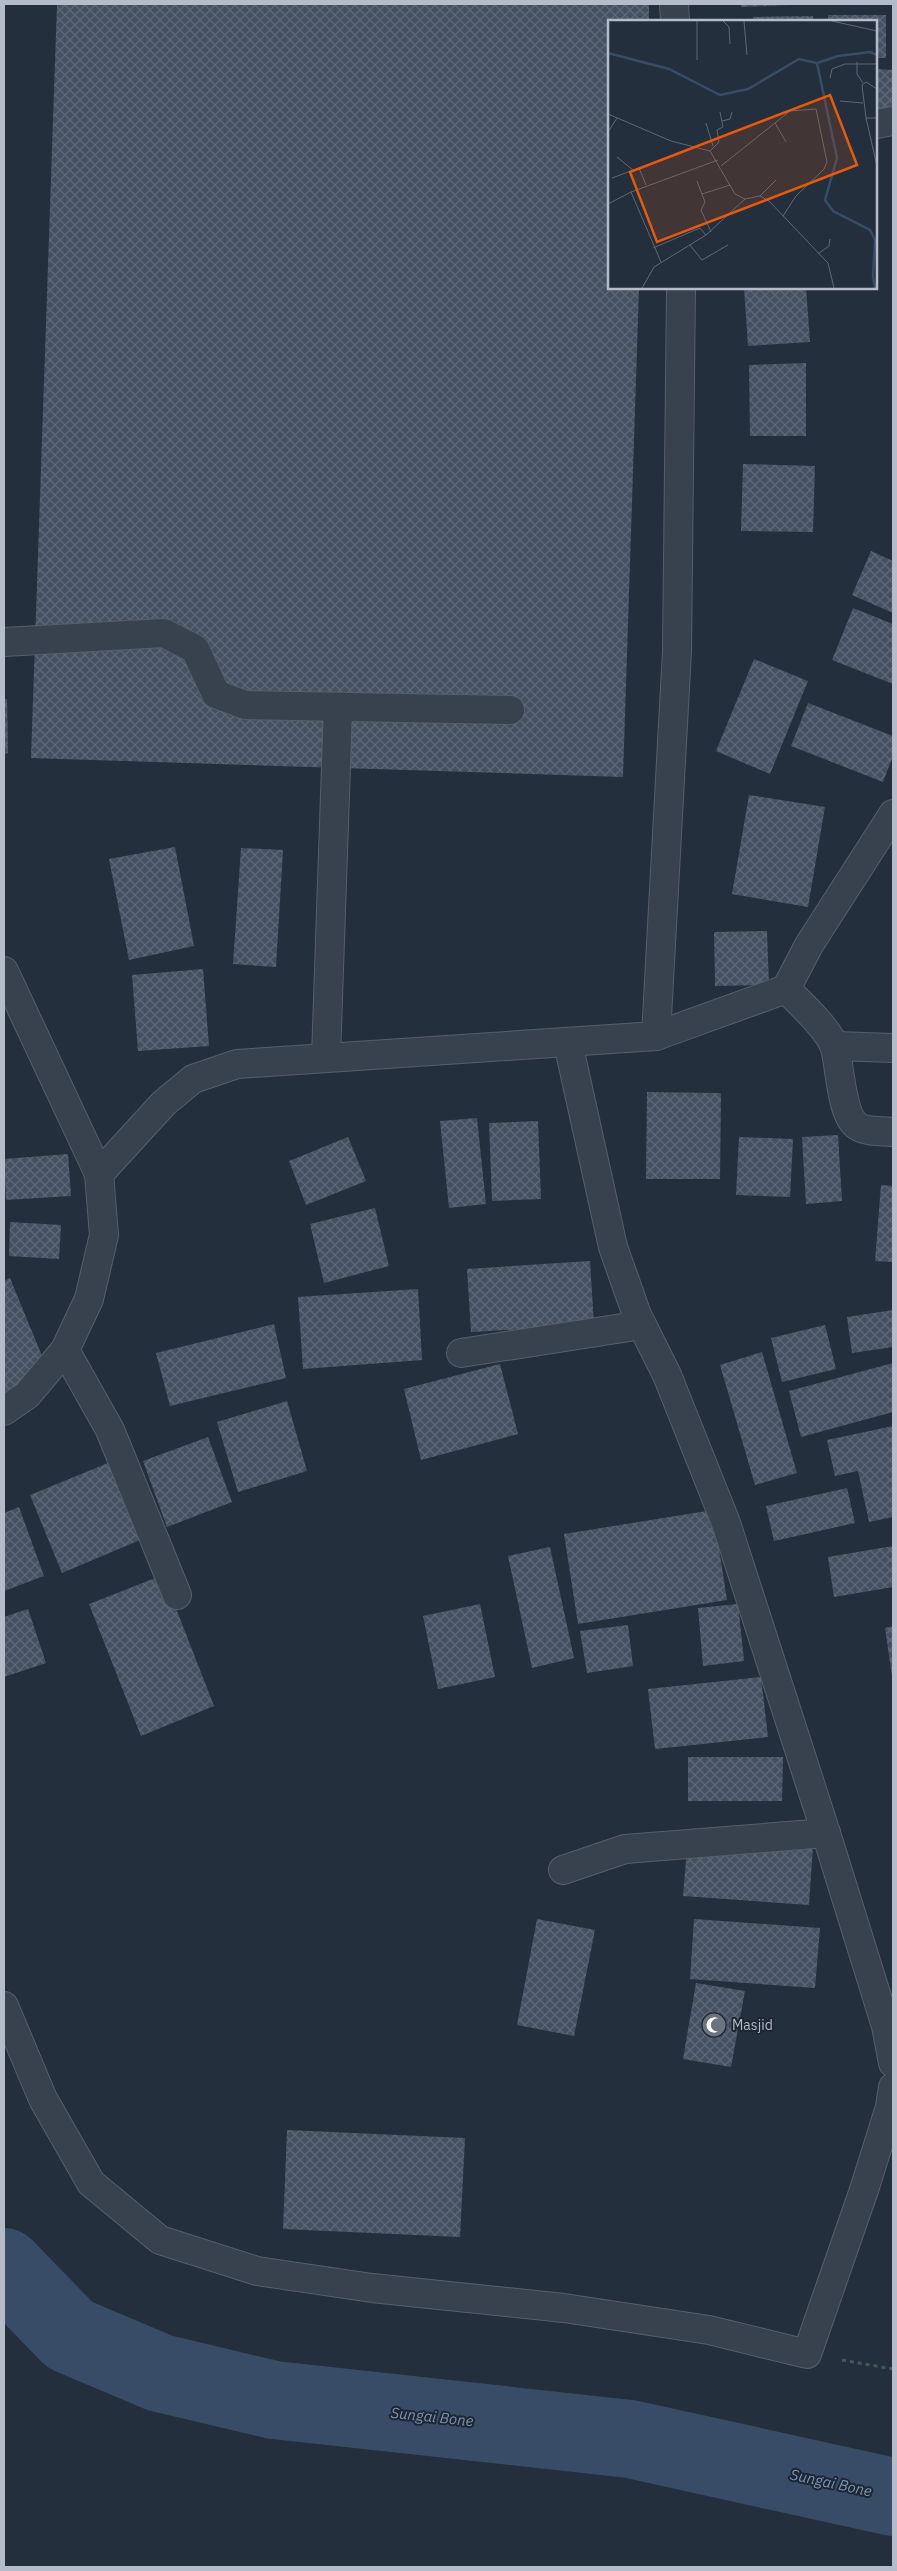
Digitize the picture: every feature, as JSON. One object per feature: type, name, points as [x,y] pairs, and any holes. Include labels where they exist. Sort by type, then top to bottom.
[{"type":"street","points":[[674,4],[675,20]]},
{"type":"street","points":[[877,124],[893,121]]},
{"type":"street","points":[[656,1036],[677,651],[681,289]]},
{"type":"street","points":[[4,642],[164,633],[195,649],[216,694],[245,705],[510,710]]},
{"type":"street","points":[[326,1058],[338,707]]},
{"type":"street","points":[[99,1174],[164,1103],[193,1079],[237,1064],[656,1036],[786,989],[809,945],[893,814]]},
{"type":"street","points":[[4,971],[99,1174],[104,1235],[89,1299],[64,1350],[27,1395],[4,1411]]},
{"type":"street","points":[[786,989],[814,1017],[835,1046],[848,1110],[855,1125],[864,1129],[893,1132]]},
{"type":"street","points":[[568,1043],[613,1247],[642,1325],[667,1375],[726,1523],[886,2026],[893,2064]]},
{"type":"street","points":[[835,1046],[893,1048]]},
{"type":"street","points":[[461,1353],[642,1325]]},
{"type":"street","points":[[64,1350],[110,1430],[178,1595]]},
{"type":"street","points":[[563,1870],[625,1849],[826,1833]]},
{"type":"street","points":[[4,2006],[43,2099],[91,2183],[160,2240],[257,2271],[372,2288],[564,2308],[709,2330],[807,2354],[864,2190],[890,2106],[893,2087]]},
{"type":"path","points":[[807,2354],[893,2370]]},
{"type":"building","points":[[57,4],[649,4],[649,20],[608,20],[608,289],[639,289],[623,777],[31,758]]},
{"type":"building","points":[[741,4],[789,4],[789,5],[741,7]]},
{"type":"building","points":[[828,15],[886,15],[886,58],[877,58],[877,20],[828,20]]},
{"type":"building","points":[[813,16],[813,20],[753,20],[753,17]]},
{"type":"building","points":[[877,69],[893,70],[892,112],[877,111]]},
{"type":"building","points":[[744,289],[806,289],[810,342],[748,346]]},
{"type":"building","points":[[806,363],[806,436],[750,436],[749,365]]},
{"type":"building","points":[[743,464],[815,466],[813,532],[741,531]]},
{"type":"building","points":[[871,551],[893,561],[893,613],[852,595]]},
{"type":"building","points":[[853,608],[893,624],[893,684],[832,660]]},
{"type":"building","points":[[754,659],[808,681],[770,774],[716,751]]},
{"type":"building","points":[[4,699],[7,699],[8,753],[4,754]]},
{"type":"building","points":[[808,703],[893,736],[893,756],[883,782],[791,746]]},
{"type":"building","points":[[749,795],[825,807],[808,907],[732,894]]},
{"type":"building","points":[[175,847],[194,946],[129,960],[109,859]]},
{"type":"building","points":[[241,848],[283,850],[276,967],[233,964]]},
{"type":"building","points":[[767,931],[769,985],[715,986],[714,932]]},
{"type":"building","points":[[203,969],[209,1046],[138,1051],[132,975]]},
{"type":"building","points":[[647,1092],[721,1093],[720,1179],[646,1179]]},
{"type":"building","points":[[477,1118],[486,1204],[449,1208],[440,1121]]},
{"type":"building","points":[[538,1121],[541,1199],[492,1201],[489,1123]]},
{"type":"building","points":[[838,1135],[842,1201],[806,1204],[802,1137]]},
{"type":"building","points":[[348,1137],[366,1181],[306,1205],[289,1161]]},
{"type":"building","points":[[739,1137],[793,1139],[790,1197],[736,1195]]},
{"type":"building","points":[[68,1154],[71,1196],[6,1200],[4,1159]]},
{"type":"building","points":[[881,1185],[893,1186],[893,1262],[875,1261]]},
{"type":"building","points":[[375,1208],[389,1266],[324,1283],[310,1224]]},
{"type":"building","points":[[10,1222],[61,1225],[59,1259],[9,1256]]},
{"type":"building","points":[[590,1261],[594,1325],[471,1332],[467,1269]]},
{"type":"building","points":[[10,1278],[49,1373],[4,1393],[4,1281]]},
{"type":"building","points":[[418,1289],[422,1360],[303,1369],[298,1297]]},
{"type":"building","points":[[893,1310],[893,1347],[852,1353],[847,1317]]},
{"type":"building","points":[[274,1324],[286,1378],[170,1406],[156,1353]]},
{"type":"building","points":[[825,1325],[836,1369],[782,1382],[771,1338]]},
{"type":"building","points":[[762,1352],[797,1473],[755,1485],[720,1365]]},
{"type":"building","points":[[893,1363],[893,1412],[801,1437],[789,1391]]},
{"type":"building","points":[[500,1364],[518,1434],[421,1460],[404,1389]]},
{"type":"building","points":[[287,1401],[307,1471],[238,1492],[217,1422]]},
{"type":"building","points":[[893,1426],[893,1517],[869,1522],[858,1471],[835,1476],[827,1440]]},
{"type":"building","points":[[208,1437],[232,1502],[167,1527],[143,1461]]},
{"type":"building","points":[[108,1463],[140,1540],[62,1573],[30,1495]]},
{"type":"building","points":[[847,1488],[855,1523],[774,1541],[766,1506]]},
{"type":"building","points":[[19,1507],[44,1576],[4,1591],[4,1513]]},
{"type":"building","points":[[713,1510],[727,1600],[578,1624],[564,1534]]},
{"type":"building","points":[[893,1546],[893,1587],[834,1597],[828,1557]]},
{"type":"building","points":[[550,1547],[574,1658],[532,1668],[508,1556]]},
{"type":"building","points":[[163,1575],[214,1706],[141,1736],[89,1604]]},
{"type":"building","points":[[480,1604],[495,1677],[438,1689],[423,1616]]},
{"type":"building","points":[[738,1604],[744,1661],[703,1666],[698,1608]]},
{"type":"building","points":[[28,1609],[46,1663],[4,1677],[4,1617]]},
{"type":"building","points":[[628,1625],[633,1666],[587,1673],[580,1631]]},
{"type":"building","points":[[893,1626],[893,1676],[892,1676],[885,1628]]},
{"type":"building","points":[[761,1677],[768,1737],[655,1749],[648,1689]]},
{"type":"building","points":[[688,1757],[783,1757],[782,1801],[688,1801]]},
{"type":"building","points":[[688,1836],[813,1845],[809,1905],[683,1896]]},
{"type":"building","points":[[537,1919],[595,1930],[574,2036],[517,2025]]},
{"type":"building","points":[[694,1919],[820,1928],[815,1988],[690,1979]]},
{"type":"building","name":"Masjid","points":[[696,1983],[745,1991],[731,2067],[683,2059]]},
{"type":"building","points":[[287,2130],[465,2138],[460,2237],[283,2229]]},
{"type":"waterway","name":"Sungai Bone","points":[[4,2267],[70,2335],[160,2373],[274,2400],[630,2439],[893,2497]]},
{"type":"place","name":"Masjid","points":[[714,2025]]}]
